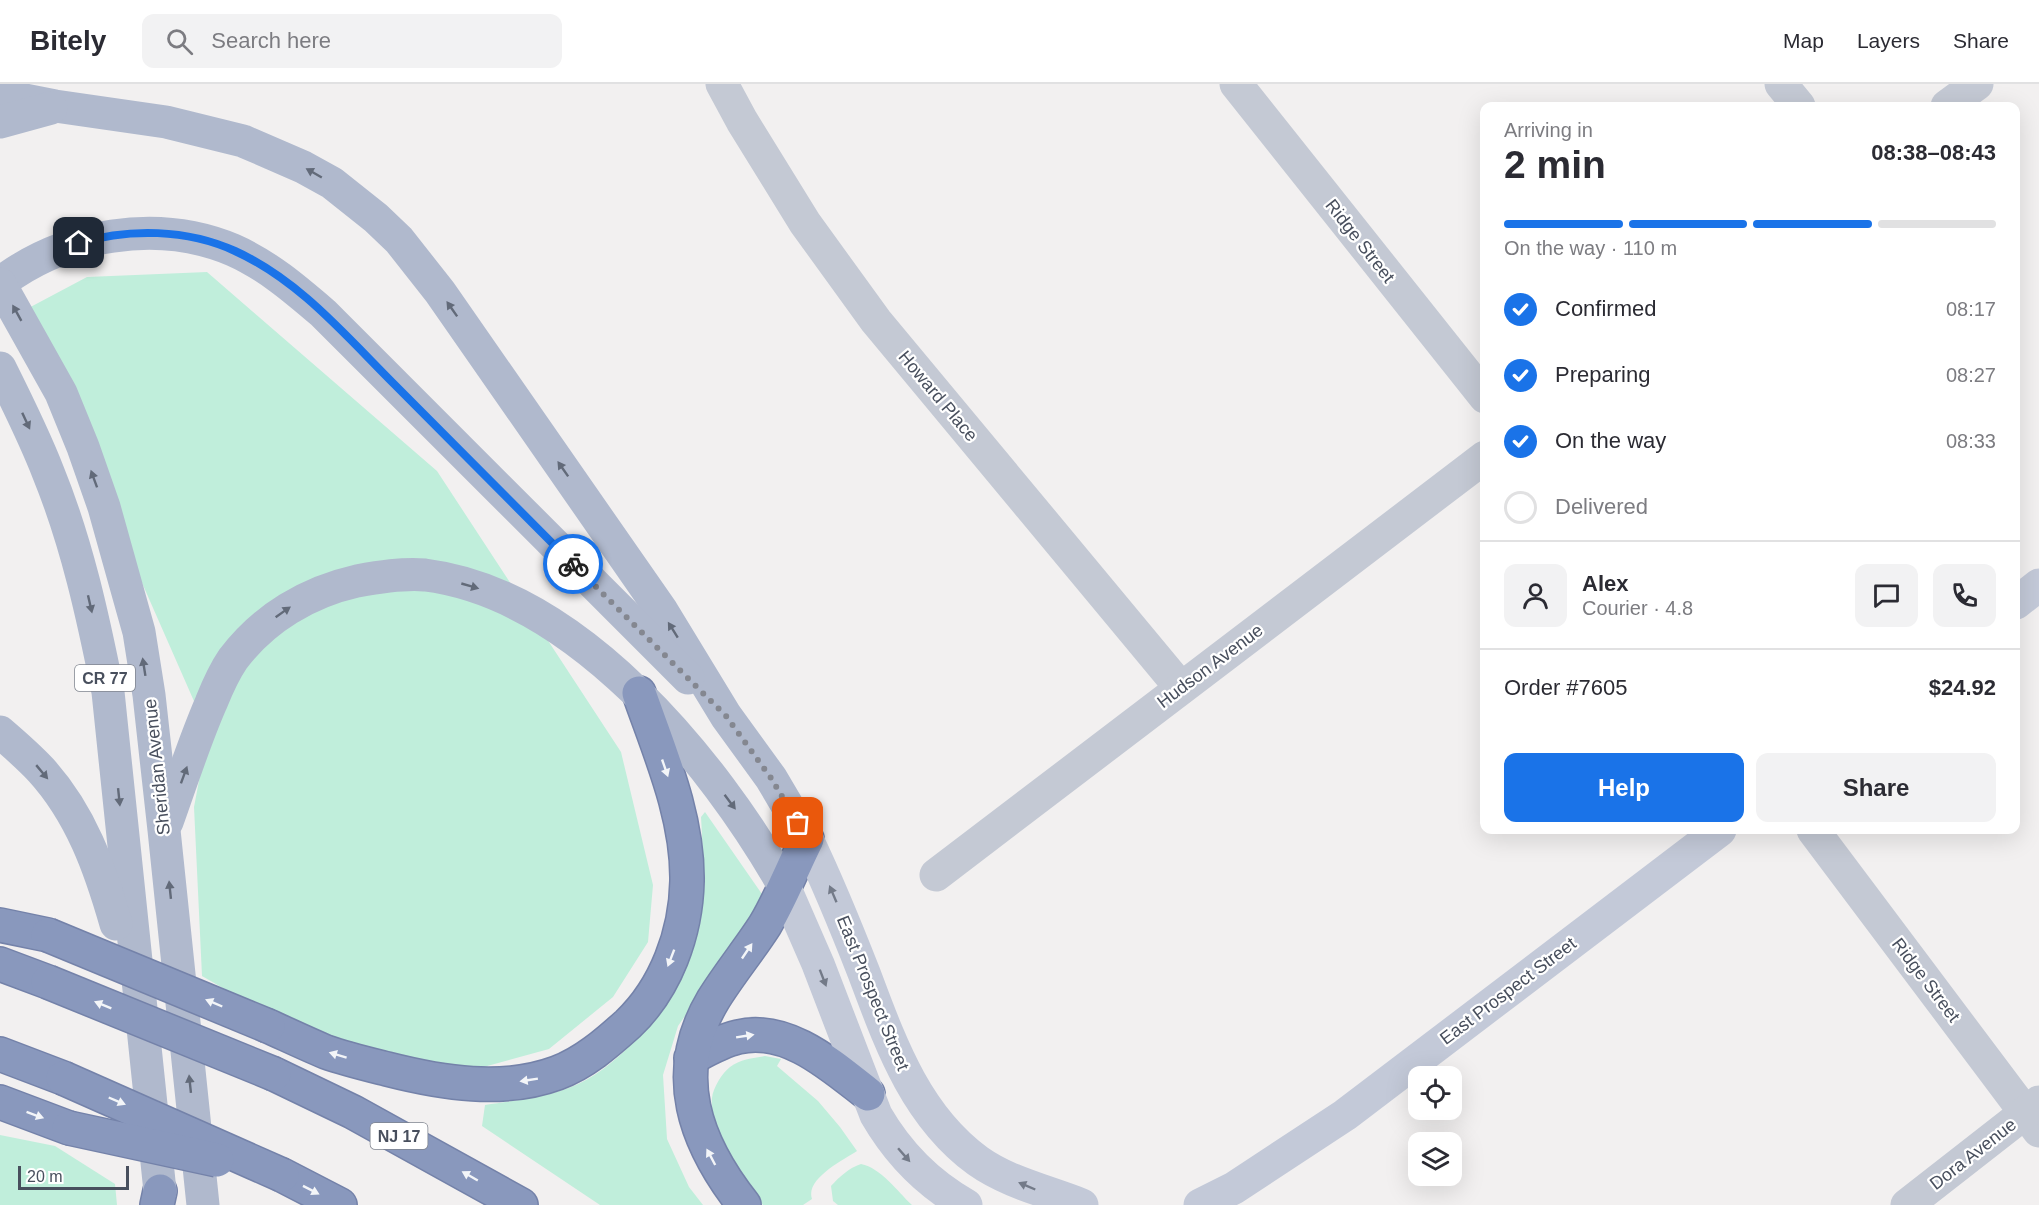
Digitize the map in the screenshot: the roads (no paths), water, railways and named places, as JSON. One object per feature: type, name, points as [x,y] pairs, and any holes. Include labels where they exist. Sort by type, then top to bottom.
[{"type":"highway","points":[[0,926],[48,935],[329,1053],[373,1066],[443,1082],[477,1084],[534,1080],[559,1072],[585,1059],[611,1040],[634,1018],[653,994],[669,965],[679,938],[685,909],[687,880],[685,850],[668,776],[639,693]]},
{"type":"highway","points":[[744,1205],[716,1166],[696,1122],[692,1102],[691,1058],[695,1038],[713,1001],[764,926],[807,839]]},
{"type":"highway","name":"NJ 17","points":[[0,964],[274,1074],[353,1112],[521,1205]]},
{"type":"highway","points":[[691,1058],[724,1041],[757,1035],[773,1036],[812,1054],[868,1094]]},
{"type":"highway","points":[[0,1054],[63,1078],[282,1175],[340,1205]]},
{"type":"highway","points":[[0,1102],[69,1128],[282,1175]]},
{"type":"main road","points":[[0,95],[55,106],[166,122],[243,141],[275,153],[322,178],[355,200],[399,240],[440,292],[662,611],[726,716]]},
{"type":"main road","points":[[0,122],[55,106]]},
{"type":"main road","points":[[0,284],[32,262],[64,248],[95,239],[132,234],[170,234],[204,240],[234,251],[270,270],[323,313],[726,716]]},
{"type":"main road","name":"Sheridan Avenue","points":[[0,284],[61,393],[104,507],[139,632],[149,695],[203,1205]]},
{"type":"main road","name":"CR 77","points":[[0,368],[25,418],[52,483],[86,586],[108,692],[160,1200]]},
{"type":"main road","points":[[164,830],[206,716],[232,660],[251,639],[279,614],[316,593],[342,584],[395,575],[424,575],[482,589],[541,618],[575,640],[639,693],[702,766],[750,831],[784,886]]},
{"type":"main road","name":"East Prospect Street","points":[[726,716],[771,778],[807,839]]},
{"type":"main road","points":[[0,732],[43,771],[79,822],[103,878],[140,1005]]},
{"type":"street","name":"Howard Place","points":[[722,84],[805,223],[876,321],[1181,688]]},
{"type":"street","name":"Ridge Street","points":[[1236,84],[1480,392]]},
{"type":"street","points":[[1780,84],[1796,102]]},
{"type":"street","points":[[1952,102],[1977,84]]},
{"type":"street","name":"Hudson Avenue","points":[[936,875],[1480,461]]},
{"type":"street","points":[[2020,600],[2039,585]]},
{"type":"street","name":"East Prospect Street","points":[[1200,1205],[1234,1188],[1346,1115],[1715,834]]},
{"type":"street","name":"Ridge Street","points":[[1816,834],[2034,1115]]},
{"type":"street","name":"East Prospect Street","points":[[807,839],[837,903],[897,1058],[912,1087],[928,1110],[958,1145],[979,1161],[1022,1184],[1082,1205]]},
{"type":"street","points":[[784,886],[818,964],[881,1124],[902,1154],[939,1188],[966,1205]]},
{"type":"street","name":"Dora Avenue","points":[[1907,1205],[2034,1115]]}]
